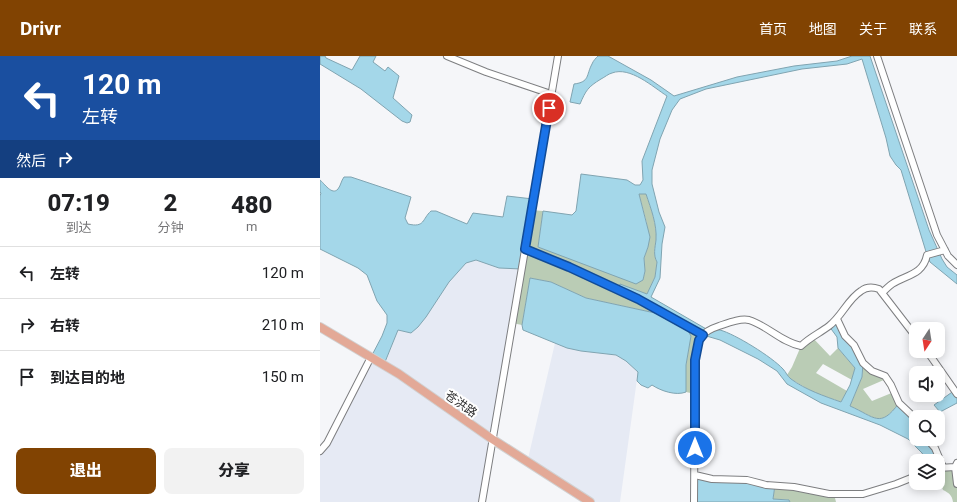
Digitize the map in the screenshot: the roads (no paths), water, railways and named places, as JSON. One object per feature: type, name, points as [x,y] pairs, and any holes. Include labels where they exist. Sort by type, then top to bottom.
[{"type":"main road","points":[[320,327],[399,374],[492,440]]},
{"type":"main road","name":"苍洪路","points":[[320,327],[404,380],[492,440],[589,502]]},
{"type":"street","points":[[447,56],[486,72],[551,94]]},
{"type":"street","points":[[482,502],[558,56]]},
{"type":"street","points":[[877,56],[937,235],[948,256],[957,265]]},
{"type":"street","points":[[525,249],[569,267],[638,299],[703,335]]},
{"type":"street","points":[[882,293],[891,285],[921,269],[926,262],[927,255],[945,250]]},
{"type":"street","points":[[694,502],[695,360],[699,340],[708,330],[732,321],[748,320],[765,328],[790,344],[801,346],[808,339],[829,326],[837,319],[850,302],[862,290],[872,287],[879,289],[909,328]]},
{"type":"street","points":[[837,319],[846,336],[854,345],[863,363],[872,370],[885,376],[900,403],[909,412]]},
{"type":"street","points":[[932,358],[957,394]]},
{"type":"street","points":[[320,451],[327,443],[370,359]]},
{"type":"street","points":[[945,467],[956,465],[957,484]]},
{"type":"street","points":[[694,475],[712,479],[746,480],[766,485],[794,487],[829,494],[863,494],[909,479]]},
{"type":"water","points":[[320,56],[325,56],[326,58],[352,70],[360,56],[376,56],[373,62],[385,71],[388,67],[399,76],[393,98],[412,115],[410,122],[407,123],[402,121],[361,89],[320,64]]},
{"type":"water","points":[[598,56],[608,56],[651,80],[674,96],[737,77],[794,66],[837,61],[852,56],[870,56],[929,230],[942,259],[947,267],[957,275],[957,284],[930,262],[927,255],[901,170],[890,156],[862,59],[847,64],[802,69],[706,89],[680,99],[672,110],[660,139],[652,170],[652,184],[659,212],[665,227],[662,244],[660,278],[651,297],[708,330],[720,330],[727,332],[744,341],[771,358],[790,378],[797,383],[841,402],[850,385],[855,368],[838,348],[837,337],[829,326],[837,319],[863,363],[862,377],[850,406],[871,417],[882,418],[887,416],[899,403],[909,412],[909,440],[880,425],[821,403],[787,384],[777,371],[758,359],[720,340],[703,335],[618,290],[620,284],[647,294],[655,277],[657,262],[655,254],[656,228],[646,194],[639,194],[650,237],[644,258],[645,271],[643,280],[636,284],[538,247],[543,211],[572,215],[576,211],[581,174],[627,180],[635,185],[640,185],[643,180],[642,161],[667,96],[641,78],[626,72],[619,72],[609,74],[593,84],[586,92],[580,104],[570,102],[574,84],[585,80],[592,63]]},
{"type":"water","points":[[344,177],[351,177],[411,197],[405,218],[408,224],[414,225],[420,224],[431,211],[436,211],[467,224],[473,213],[503,217],[507,196],[533,199],[521,269],[499,268],[476,260],[466,263],[449,282],[418,327],[411,333],[398,330],[383,367],[370,359],[382,336],[387,323],[387,315],[377,301],[367,275],[358,268],[320,249],[320,180],[328,188],[336,191]]},
{"type":"water","points":[[530,278],[551,282],[586,298],[655,313],[688,331],[691,336],[686,365],[686,392],[669,392],[652,385],[648,388],[641,385],[637,381],[638,372],[626,361],[616,355],[567,348],[523,330],[522,325]]},
{"type":"water","points":[[955,390],[957,394],[957,403],[944,410],[938,410],[934,405],[938,402],[945,402],[945,397]]},
{"type":"water","points":[[915,446],[931,446],[936,454],[923,454]]},
{"type":"water","points":[[695,475],[775,485],[773,499],[789,500],[790,502],[694,502]]}]
